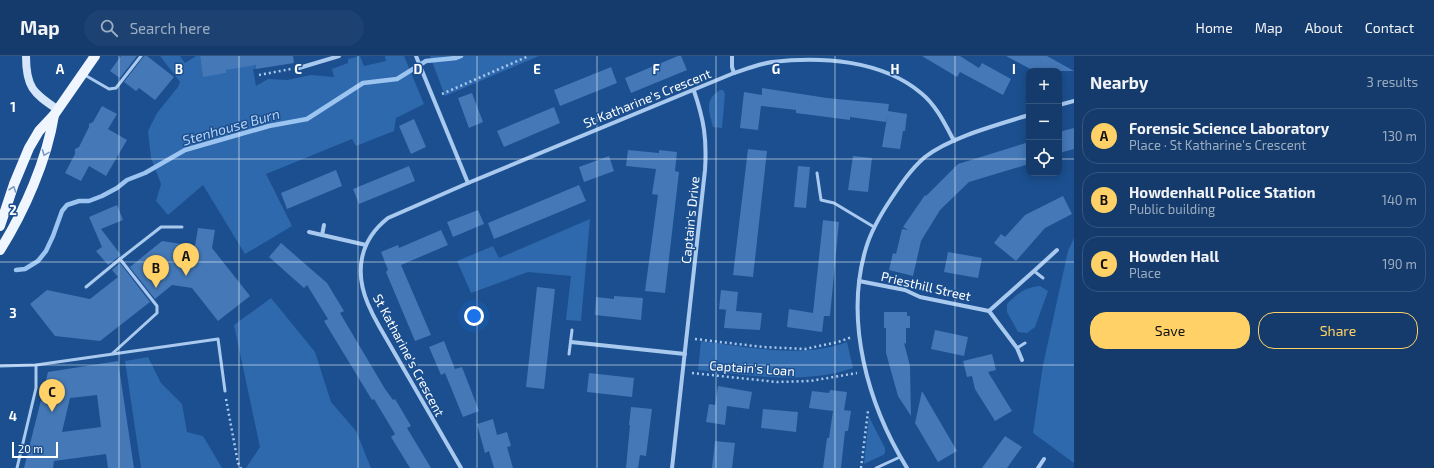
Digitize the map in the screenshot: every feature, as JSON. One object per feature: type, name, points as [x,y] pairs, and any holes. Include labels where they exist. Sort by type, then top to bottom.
[{"type":"main road","points":[[0,226],[14,184],[29,148],[39,130],[56,112],[95,56]]},
{"type":"main road","points":[[0,250],[26,201],[47,149],[56,112]]},
{"type":"street","points":[[26,56],[27,75],[32,88],[40,98],[56,112]]},
{"type":"street","points":[[299,68],[339,56]]},
{"type":"street","points":[[732,56],[732,68],[734,73]]},
{"type":"street","points":[[416,57],[468,183]]},
{"type":"street","name":"St Katharine's Crescent","points":[[461,468],[368,304],[361,274],[362,260],[371,234],[388,218],[468,183],[694,91],[734,73],[772,62],[815,59],[846,62],[886,72],[907,82],[922,94],[934,107],[954,141]]},
{"type":"street","name":"Captain's Drive","points":[[672,468],[705,170],[706,148],[702,117],[694,91]]},
{"type":"street","points":[[1062,105],[1074,101]]},
{"type":"street","points":[[907,468],[882,420],[872,396],[866,371],[860,334],[858,293],[866,247],[874,227],[886,206],[911,171],[926,157],[939,148],[954,141],[1026,116]]},
{"type":"street","points":[[322,235],[324,225]]},
{"type":"street","points":[[309,232],[366,245]]},
{"type":"street","points":[[1022,360],[1017,348],[989,311],[1057,250]]},
{"type":"street","name":"Priesthill Street","points":[[859,281],[905,290],[920,297],[989,311]]},
{"type":"street","points":[[571,342],[685,354]]},
{"type":"street","points":[[1038,468],[1044,459]]},
{"type":"lane","points":[[82,73],[109,89],[116,88],[141,56]]},
{"type":"lane","points":[[817,173],[821,200],[834,203],[874,227]]},
{"type":"lane","points":[[86,287],[161,227],[182,227]]},
{"type":"lane","points":[[114,354],[157,313],[157,306],[120,259]]},
{"type":"lane","points":[[1034,271],[1043,278]]},
{"type":"lane","points":[[569,354],[572,330]]},
{"type":"lane","points":[[0,366],[36,365],[218,339],[225,391]]},
{"type":"lane","points":[[1017,348],[1025,343]]},
{"type":"lane","points":[[17,468],[36,388],[36,365]]},
{"type":"lane","points":[[876,468],[900,457]]},
{"type":"path","points":[[433,98],[529,56]]},
{"type":"path","points":[[259,74],[299,68]]},
{"type":"path","name":"Captain's Loan","points":[[687,338],[721,343],[805,349],[838,342],[860,334]]},
{"type":"path","name":"Captain's Loan","points":[[683,372],[777,382],[810,381],[866,371]]},
{"type":"path","points":[[225,391],[238,463],[241,468]]},
{"type":"path","points":[[861,468],[868,412],[872,396]]},
{"type":"shaded area","points":[[160,56],[180,56],[185,63],[196,56],[200,56],[203,76],[226,73],[226,70],[255,56],[256,69],[253,69],[256,86],[268,79],[287,80],[311,75],[334,77],[332,69],[348,63],[348,59],[360,56],[364,66],[386,61],[385,56],[404,56],[424,104],[396,118],[394,131],[356,146],[352,139],[266,174],[292,226],[245,254],[203,185],[168,215],[156,201],[161,184],[151,158],[148,131],[157,113],[178,87],[180,82]]},
{"type":"shaded area","points":[[430,56],[539,56],[445,96]]},
{"type":"shaded area","points":[[720,90],[723,90],[725,94],[722,128],[713,127],[709,111],[712,98]]},
{"type":"shaded area","points":[[590,219],[581,321],[566,320],[571,276],[528,272],[471,293],[457,261],[493,246],[499,258]]},
{"type":"shaded area","points":[[1074,238],[1074,463],[1033,433],[1043,365],[1068,251]]},
{"type":"shaded area","points":[[1040,286],[1048,291],[1035,327],[1027,333],[1018,332],[1007,312],[1007,304],[1022,292],[1030,288]]},
{"type":"shaded area","points":[[271,298],[315,352],[331,402],[356,431],[371,468],[246,468],[260,447],[234,325]]},
{"type":"shaded area","points":[[701,341],[793,351],[830,347],[847,342],[853,368],[815,376],[795,377],[756,376],[698,370]]},
{"type":"shaded area","points":[[148,357],[161,383],[182,404],[187,432],[203,436],[222,468],[141,468],[125,361]]},
{"type":"shaded area","points":[[869,417],[885,448],[885,453],[864,464]]},
{"type":"building","points":[[121,56],[137,56],[120,78],[110,71]]},
{"type":"building","points":[[144,56],[147,56],[174,77],[155,100],[139,88],[136,91],[124,82]]},
{"type":"building","points":[[200,56],[293,56],[294,63],[256,69],[256,65],[226,70],[226,73],[203,77]]},
{"type":"building","points":[[681,56],[687,70],[631,93],[625,78]]},
{"type":"building","points":[[922,56],[960,56],[979,68],[982,63],[1011,79],[1003,95],[960,72],[957,77]]},
{"type":"building","points":[[1006,56],[1047,56],[1074,71],[1062,71],[1062,68],[1028,68]]},
{"type":"building","points":[[611,67],[617,83],[560,106],[554,90]]},
{"type":"building","points":[[762,88],[827,98],[889,104],[888,111],[907,114],[905,131],[903,131],[900,149],[882,147],[888,112],[886,122],[850,117],[850,120],[796,113],[796,110],[761,106],[758,130],[740,128],[744,92],[762,95]]},
{"type":"building","points":[[472,93],[483,122],[469,128],[458,98]]},
{"type":"building","points":[[102,106],[117,114],[108,129],[127,140],[106,176],[89,166],[81,181],[65,173],[75,154],[75,149],[79,147],[89,124],[93,122]]},
{"type":"building","points":[[554,107],[560,123],[504,147],[497,131]]},
{"type":"building","points":[[414,119],[426,147],[411,154],[399,126]]},
{"type":"building","points":[[1074,128],[1074,149],[1062,152],[1062,131]]},
{"type":"building","points":[[1026,143],[1026,165],[969,182],[940,210],[921,241],[913,276],[889,270],[893,253],[896,254],[902,229],[908,230],[903,227],[925,195],[926,196],[958,164]]},
{"type":"building","points":[[748,149],[767,151],[753,277],[733,275]]},
{"type":"building","points":[[628,150],[659,153],[659,150],[677,152],[675,171],[679,172],[665,293],[645,291],[658,195],[652,194],[656,169],[626,166]]},
{"type":"building","points":[[609,156],[614,171],[584,182],[579,167]]},
{"type":"building","points":[[853,156],[872,158],[868,192],[848,190]]},
{"type":"building","points":[[409,166],[415,181],[359,204],[353,189]]},
{"type":"building","points":[[798,166],[810,167],[806,208],[794,207]]},
{"type":"building","points":[[336,170],[342,186],[287,209],[281,193]]},
{"type":"building","points":[[579,185],[586,201],[494,239],[488,223]]},
{"type":"building","points":[[1063,196],[1072,214],[1045,228],[1016,261],[994,243],[1001,234],[1005,237],[1025,215]]},
{"type":"building","points":[[117,205],[123,220],[101,229],[121,255],[108,265],[96,251],[102,247],[89,217]]},
{"type":"building","points":[[478,210],[484,224],[453,237],[447,222]]},
{"type":"building","points":[[823,220],[839,222],[830,316],[824,316],[822,332],[787,327],[789,309],[813,313]]},
{"type":"building","points":[[198,228],[215,230],[212,248],[250,296],[218,321],[192,288],[172,285],[155,299],[124,260],[130,267],[162,241],[195,246]]},
{"type":"building","points":[[441,230],[448,245],[401,265],[431,335],[415,341],[386,272],[388,270],[381,252],[398,245],[399,248]]},
{"type":"building","points":[[281,243],[327,283],[344,311],[340,313],[385,389],[393,400],[395,399],[411,426],[407,428],[431,468],[410,468],[391,437],[395,434],[374,399],[372,400],[324,321],[328,319],[307,285],[304,288],[269,257]]},
{"type":"building","points":[[948,252],[982,258],[978,278],[944,272]]},
{"type":"building","points":[[120,263],[150,302],[100,341],[55,336],[30,304],[47,290],[90,299],[118,277],[112,270]]},
{"type":"building","points":[[537,287],[555,289],[544,389],[526,387]]},
{"type":"building","points":[[721,290],[738,292],[736,311],[762,313],[760,330],[724,328],[726,310],[728,310],[719,309]]},
{"type":"building","points":[[614,296],[643,298],[641,320],[595,315],[596,297],[614,299]]},
{"type":"building","points":[[884,312],[907,312],[907,316],[910,316],[910,328],[906,328],[906,344],[904,343],[910,366],[911,416],[898,396],[886,353],[886,328],[884,328]]},
{"type":"building","points":[[935,330],[968,337],[964,356],[931,349]]},
{"type":"building","points":[[444,341],[455,369],[462,367],[479,411],[463,417],[445,373],[441,375],[429,347]]},
{"type":"building","points":[[992,354],[996,370],[988,372],[1012,411],[995,421],[975,389],[972,376],[967,377],[963,361]]},
{"type":"building","points":[[118,361],[134,468],[108,468],[106,454],[54,461],[53,468],[24,468],[48,372]],"holes":[[[97,395],[101,427],[62,432],[70,398]]]},
{"type":"building","points":[[589,373],[634,378],[632,397],[587,392]]},
{"type":"building","points":[[718,386],[752,392],[749,409],[727,406],[725,425],[706,422],[709,404],[715,405]]},
{"type":"building","points":[[830,390],[847,392],[844,410],[851,411],[848,431],[845,431],[841,468],[823,468],[827,438],[829,438],[833,411],[809,408],[812,391],[829,393]]},
{"type":"building","points":[[922,391],[957,451],[938,462],[915,423]]},
{"type":"building","points":[[631,407],[652,409],[646,456],[640,455],[638,468],[626,468]]},
{"type":"building","points":[[763,409],[798,412],[796,432],[761,428]]},
{"type":"building","points":[[493,419],[497,435],[507,432],[511,446],[507,447],[513,468],[494,468],[489,451],[485,453],[477,424]]},
{"type":"building","points":[[1005,436],[1022,447],[1007,468],[982,468]]},
{"type":"building","points":[[715,441],[735,443],[732,468],[712,468]]},
{"type":"waterway","name":"Stenhouse Burn","points":[[16,270],[25,269],[38,261],[46,251],[62,211],[67,205],[79,201],[89,201],[102,196],[117,188],[127,180],[145,173],[185,150],[269,126],[307,119],[363,83],[397,79],[426,61],[456,58],[461,56]]},
{"type":"place","name":"Forensic Science Laboratory","points":[[186,276]]},
{"type":"place","name":"Howdenhall Police Station","points":[[156,288]]},
{"type":"place","name":"Howden Hall","points":[[52,412]]}]
